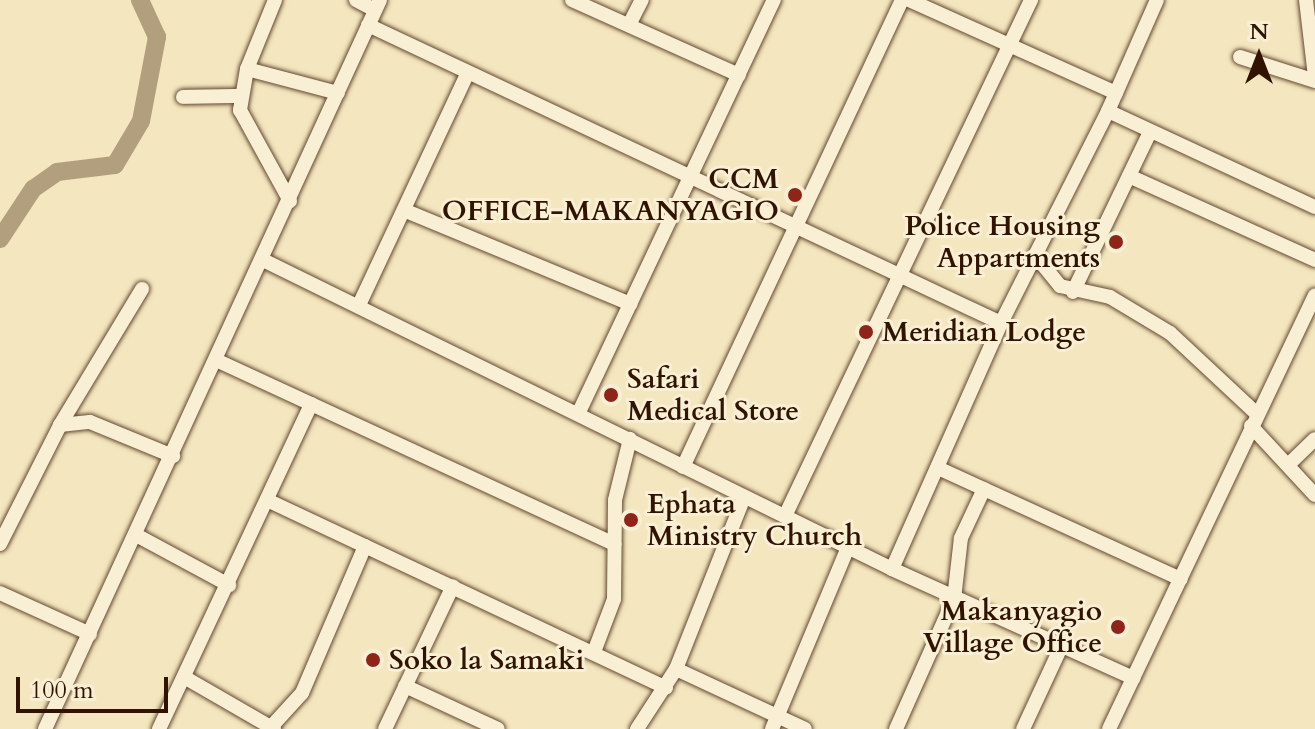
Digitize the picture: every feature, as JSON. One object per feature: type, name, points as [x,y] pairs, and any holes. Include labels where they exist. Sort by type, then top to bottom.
[{"type":"street","points":[[275,0],[247,69],[241,96],[246,129],[290,201]]},
{"type":"street","points":[[47,728],[378,5],[356,0]]},
{"type":"street","points":[[572,0],[739,75]]},
{"type":"street","points":[[629,25],[642,0]]},
{"type":"street","points":[[579,412],[692,179],[774,0]]},
{"type":"street","points":[[683,467],[799,227],[902,0]]},
{"type":"street","points":[[909,0],[1116,93]]},
{"type":"street","points":[[785,516],[1031,0]]},
{"type":"street","points":[[892,569],[1001,323],[1108,111],[1157,0]]},
{"type":"street","points":[[1240,57],[1315,79],[1306,0]]},
{"type":"street","points":[[368,25],[692,179],[901,272],[1001,323]]},
{"type":"street","points":[[247,69],[338,93]]},
{"type":"street","points":[[359,305],[406,211],[467,74]]},
{"type":"street","points":[[183,97],[241,96]]},
{"type":"street","points":[[1108,111],[1315,207]]},
{"type":"street","points":[[1073,292],[1150,132]]},
{"type":"street","points":[[1129,176],[1315,260]]},
{"type":"street","points":[[406,211],[630,304]]},
{"type":"street","points":[[1035,255],[1051,280],[1073,292],[1110,297],[1170,333],[1254,420],[1315,495]]},
{"type":"street","points":[[263,260],[579,412],[683,467],[954,599],[1133,678]]},
{"type":"street","points":[[0,544],[72,398],[142,289]]},
{"type":"street","points":[[1109,729],[1315,295]]},
{"type":"street","points":[[216,360],[615,544]]},
{"type":"street","points":[[72,398],[83,420]]},
{"type":"street","points":[[159,729],[229,585],[311,404]]},
{"type":"street","points":[[60,425],[83,420],[173,456]]},
{"type":"street","points":[[594,652],[614,599],[618,479],[630,439]]},
{"type":"street","points":[[1288,465],[1315,439]]},
{"type":"street","points":[[938,468],[1181,579]]},
{"type":"street","points":[[896,729],[954,599],[961,538],[984,489]]},
{"type":"street","points":[[637,729],[676,669],[744,497]]},
{"type":"street","points":[[267,500],[666,688]]},
{"type":"street","points":[[136,535],[229,585]]},
{"type":"street","points":[[184,677],[273,728],[302,693],[365,546]]},
{"type":"street","points":[[775,723],[848,547]]},
{"type":"street","points":[[385,729],[453,586]]},
{"type":"street","points":[[0,593],[90,634]]},
{"type":"street","points":[[1023,729],[1061,647]]},
{"type":"street","points":[[676,669],[775,723],[805,729]]},
{"type":"street","points":[[405,686],[498,729]]},
{"type":"waterway","points":[[0,239],[33,189],[57,172],[115,165],[141,121],[157,37],[140,0]]},
{"type":"place","name":"CCM OFFICE-MAKANYAGIO","points":[[795,195]]},
{"type":"place","name":"Police Housing Appartments","points":[[1116,242]]},
{"type":"place","name":"Meridian Lodge","points":[[866,332]]},
{"type":"place","name":"Safari Medical Store","points":[[611,395]]},
{"type":"place","name":"Ephata Ministry Church","points":[[631,520]]},
{"type":"place","name":"Makanyagio Village Office","points":[[1118,627]]},
{"type":"place","name":"Soko la Samaki","points":[[373,660]]}]
